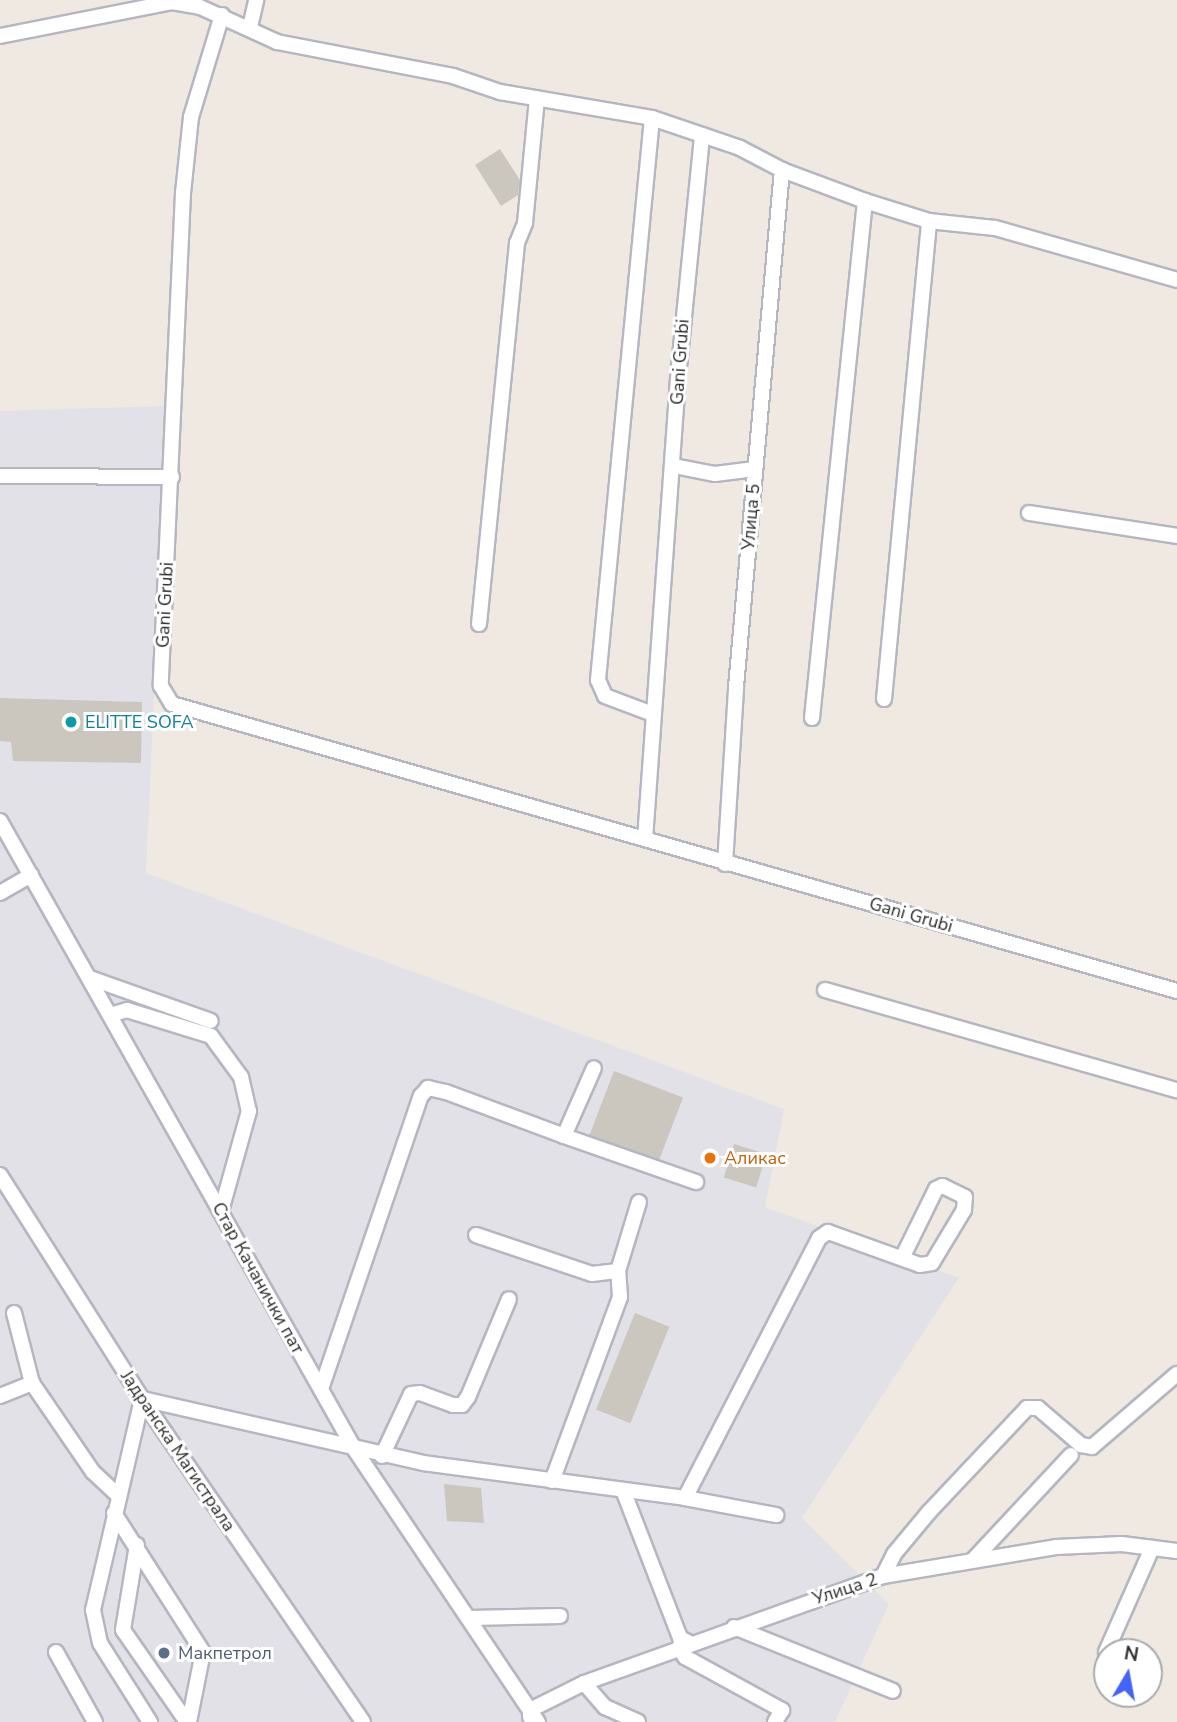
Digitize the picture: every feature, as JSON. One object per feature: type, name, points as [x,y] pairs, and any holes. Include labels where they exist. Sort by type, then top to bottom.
[{"type":"street","points":[[250,27],[256,0]]},
{"type":"street","points":[[0,36],[172,2],[222,15],[277,42],[442,74],[537,99],[652,118],[740,148],[782,170],[865,201],[929,221],[1007,231],[1177,280]]},
{"type":"street","name":"Gani Grubi","points":[[222,15],[191,117],[176,310],[172,477],[161,686],[172,704],[1177,991]]},
{"type":"street","points":[[479,624],[517,243],[525,223],[537,99]]},
{"type":"street","points":[[652,118],[598,680],[605,696],[653,714]]},
{"type":"street","name":"Gani Grubi","points":[[645,839],[681,341],[702,135]]},
{"type":"street","name":"Улица 5","points":[[725,864],[755,469],[782,170]]},
{"type":"street","points":[[812,718],[865,201]]},
{"type":"street","points":[[884,699],[929,221]]},
{"type":"street","points":[[674,466],[715,474],[755,469]]},
{"type":"street","points":[[0,476],[172,477]]},
{"type":"street","points":[[1028,513],[1177,536]]},
{"type":"street","name":"Стар Качанички пат","points":[[0,821],[355,1450],[533,1718]]},
{"type":"street","points":[[0,893],[31,875]]},
{"type":"street","points":[[90,978],[211,1021]]},
{"type":"street","points":[[825,990],[1177,1090]]},
{"type":"street","points":[[110,1015],[127,1010],[211,1037],[241,1077],[249,1111],[221,1211]]},
{"type":"street","points":[[564,1136],[594,1068]]},
{"type":"street","points":[[321,1389],[421,1096],[428,1088],[696,1182]]},
{"type":"street","name":"Јадранска Магистрала","points":[[0,1175],[142,1399],[363,1722]]},
{"type":"street","points":[[684,1498],[819,1238],[828,1233],[902,1258],[926,1265],[937,1260],[964,1210],[965,1197],[942,1186],[936,1189],[902,1258]]},
{"type":"street","points":[[552,1481],[620,1297],[618,1271],[639,1202]]},
{"type":"street","points":[[476,1235],[592,1274],[618,1271]]},
{"type":"street","points":[[382,1456],[411,1394],[420,1393],[453,1405],[461,1405],[468,1397],[509,1299]]},
{"type":"street","points":[[14,1313],[32,1383],[93,1472],[119,1496]]},
{"type":"street","points":[[883,1576],[894,1554],[929,1512],[1027,1408],[1038,1408],[1081,1445],[1092,1447],[1177,1374]]},
{"type":"street","points":[[0,1396],[32,1383]]},
{"type":"street","points":[[150,1722],[94,1626],[93,1610],[142,1399],[382,1456],[684,1498],[776,1515]]},
{"type":"street","points":[[974,1559],[1071,1455]]},
{"type":"street","points":[[623,1490],[685,1645],[685,1657],[782,1710],[775,1722]]},
{"type":"street","points":[[114,1513],[137,1545],[203,1652],[188,1722]]},
{"type":"street","name":"Улица 2","points":[[533,1718],[584,1682],[883,1576],[974,1559],[1089,1544],[1177,1551]]},
{"type":"street","points":[[137,1545],[123,1630],[188,1722]]},
{"type":"street","points":[[1112,1638],[1152,1548]]},
{"type":"street","points":[[468,1618],[561,1616]]},
{"type":"street","points":[[734,1627],[893,1691]]},
{"type":"street","points":[[56,1652],[95,1722]]},
{"type":"street","points":[[584,1682],[605,1707],[638,1722]]},
{"type":"shaded area","points":[[167,406],[146,873],[784,1109],[765,1207],[959,1278],[802,1518],[889,1604],[835,1722],[0,1722],[0,411]]},
{"type":"building","points":[[500,149],[520,180],[518,195],[501,206],[475,165]]},
{"type":"building","name":"ELITTE SOFA","points":[[0,698],[142,702],[141,763],[13,761],[11,742],[0,741]]},
{"type":"building","points":[[614,1071],[683,1098],[658,1162],[589,1135]]},
{"type":"building","points":[[734,1144],[767,1154],[756,1187],[724,1177]]},
{"type":"building","points":[[635,1313],[669,1327],[630,1423],[596,1409]]},
{"type":"building","points":[[444,1484],[481,1488],[484,1523],[447,1521]]},
{"type":"place","name":"ELITTE SOFA","points":[[71,722]]},
{"type":"place","name":"Аликас","points":[[710,1158]]},
{"type":"place","name":"Макпетрол","points":[[164,1653]]}]
